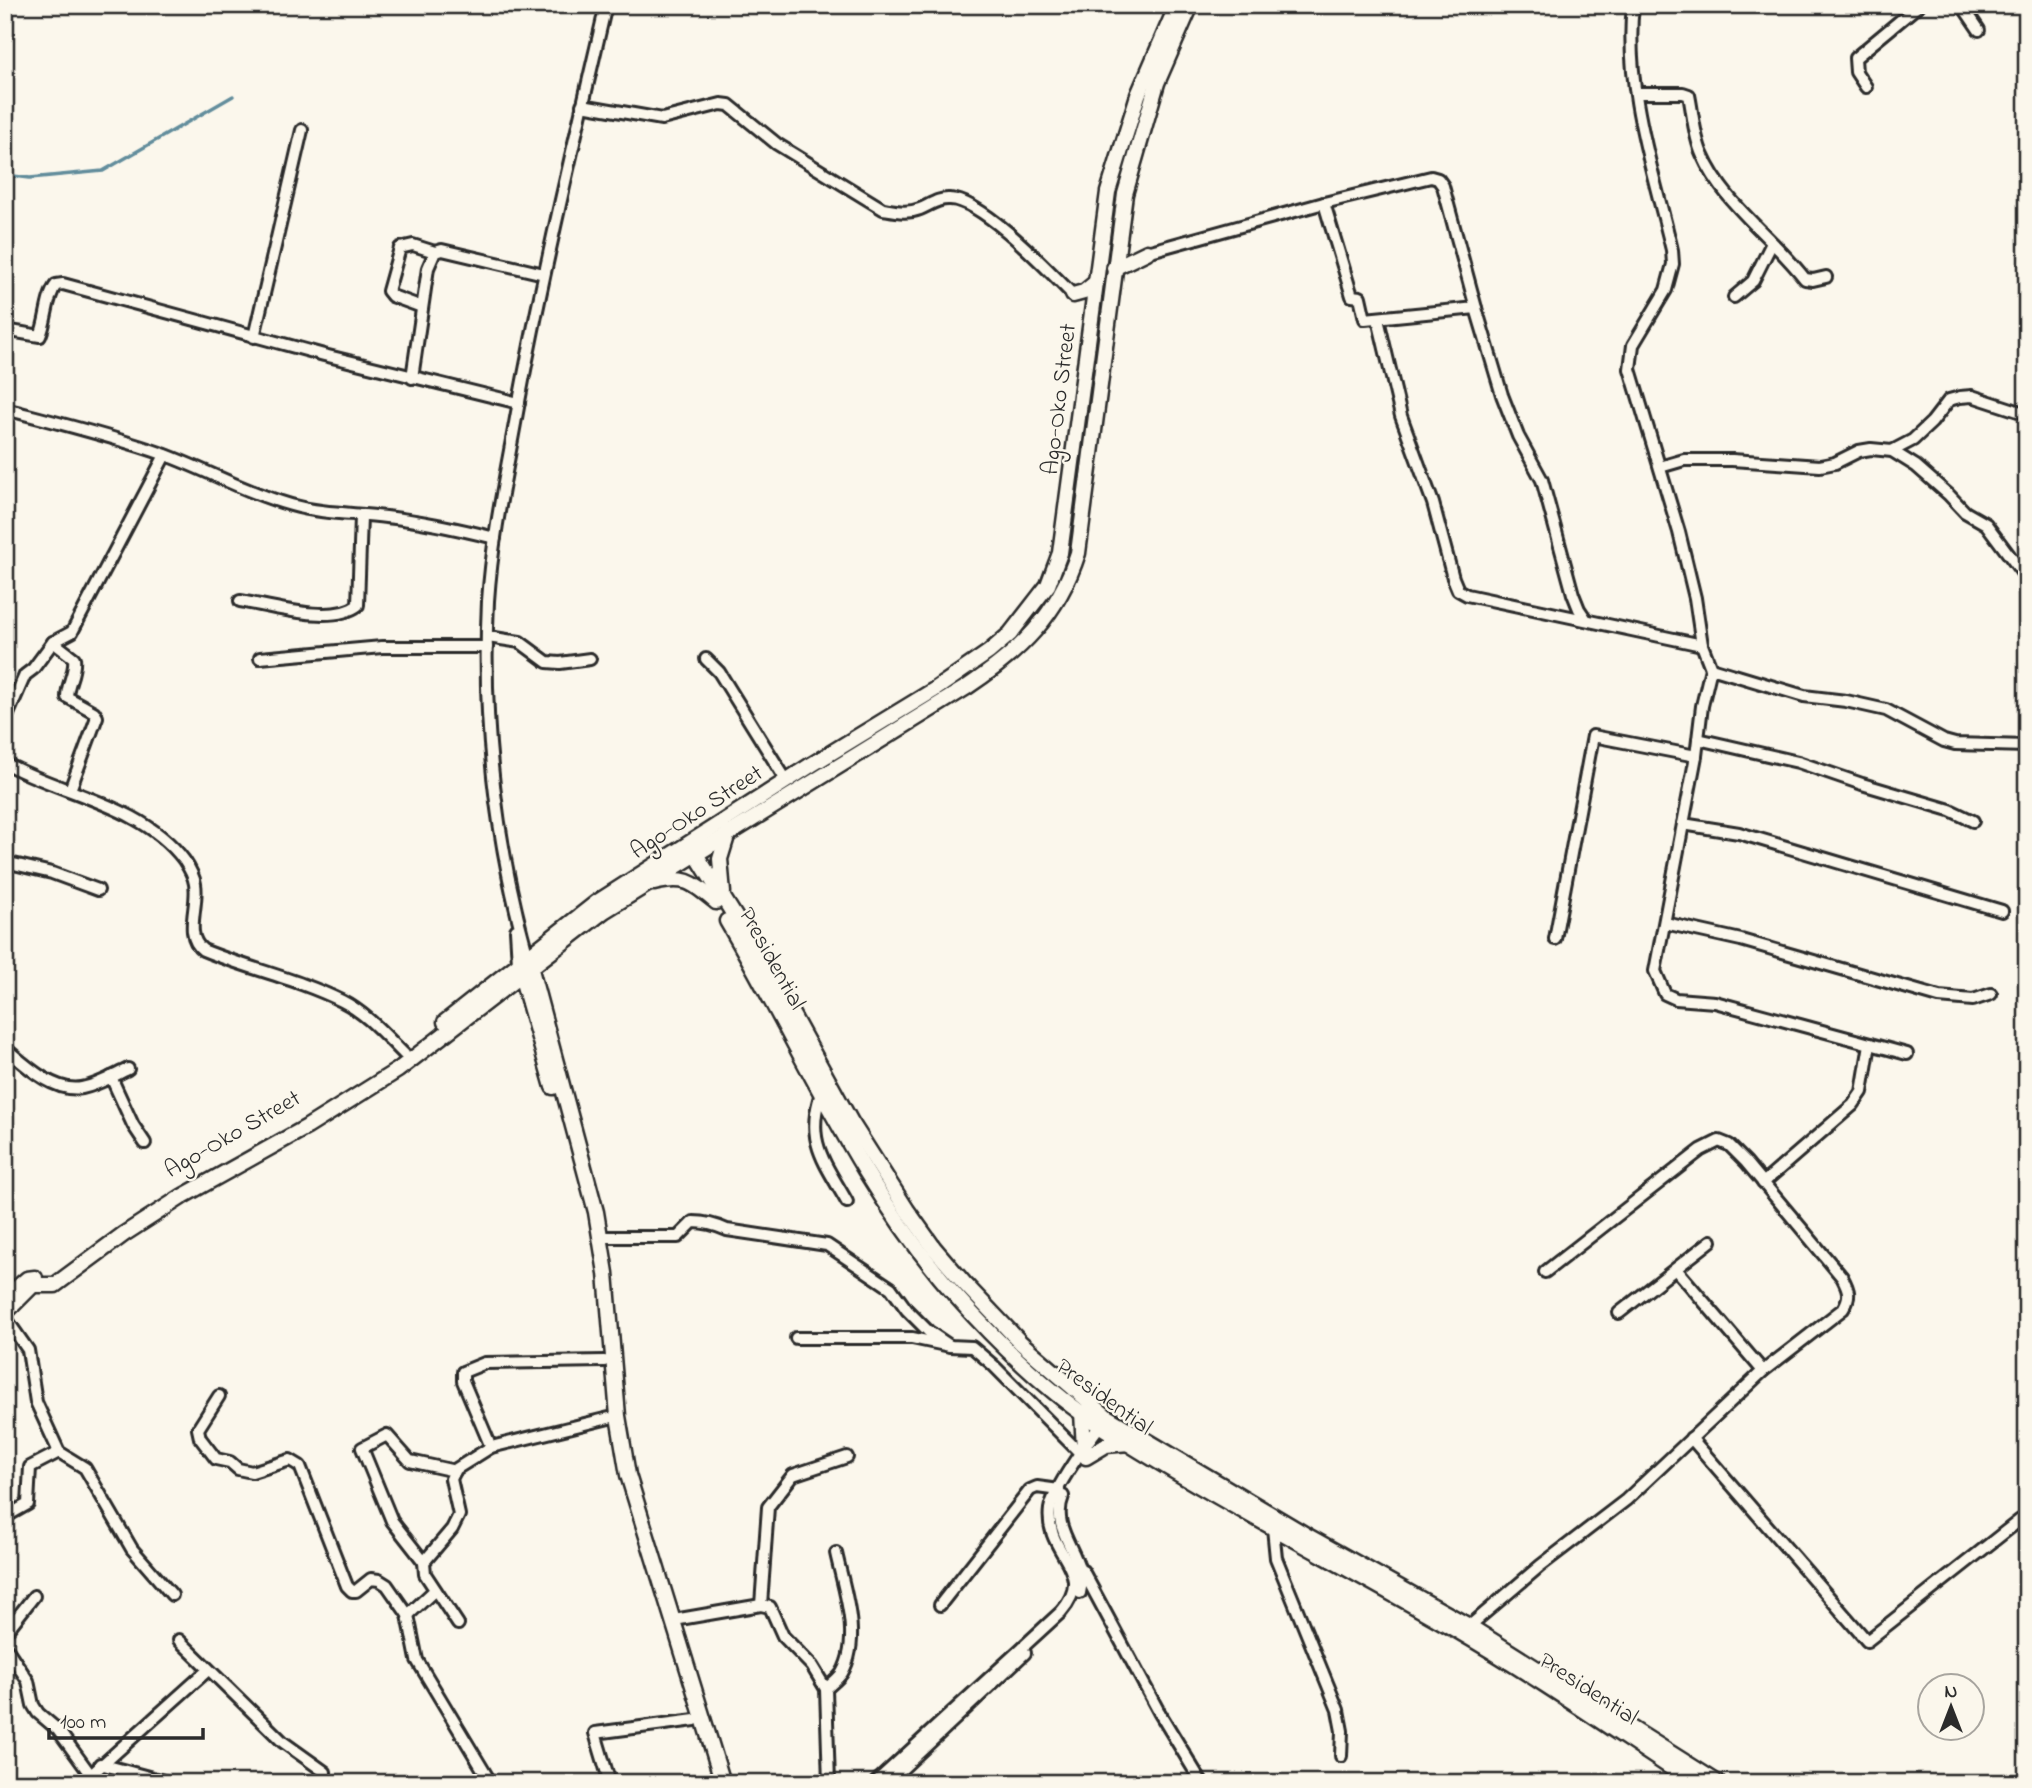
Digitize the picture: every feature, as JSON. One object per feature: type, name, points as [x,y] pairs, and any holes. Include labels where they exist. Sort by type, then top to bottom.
[{"type":"main road","name":"Ago-Oko Street","points":[[53,1281],[106,1236],[166,1197],[284,1131],[378,1073],[524,966],[596,903],[688,851],[786,780],[934,691],[1010,634],[1048,585],[1060,553],[1108,192],[1138,95],[1177,5]]},
{"type":"main road","points":[[5,1298],[30,1282],[53,1281],[183,1196],[364,1092],[398,1070],[524,966],[643,887],[688,851],[729,833],[936,708],[995,669],[1016,650],[1056,604],[1078,552],[1120,218],[1157,83],[1191,5]]},
{"type":"main road","points":[[1118,235],[1131,248],[1147,252]]},
{"type":"main road","points":[[1114,268],[1147,252]]},
{"type":"main road","points":[[1073,295],[1084,292],[1095,283]]},
{"type":"main road","points":[[1073,295],[1092,311]]},
{"type":"main road","points":[[720,900],[720,859],[729,833]]},
{"type":"main road","name":"Presidential","points":[[688,851],[720,900],[821,1093],[891,1211],[957,1297],[1017,1357],[1082,1412],[1107,1423],[1129,1443],[1273,1528],[1465,1629],[1694,1783]]},
{"type":"main road","points":[[643,887],[670,879],[682,879],[694,883],[720,900],[761,958],[851,1122],[934,1248],[1021,1343],[1107,1423],[1306,1535],[1718,1783]]},
{"type":"main road","points":[[524,966],[591,1188],[600,1237],[628,1475],[723,1783]]},
{"type":"main road","points":[[524,966],[588,1216],[597,1276],[609,1418],[621,1476],[713,1783]]},
{"type":"main road","points":[[5,1315],[30,1282]]},
{"type":"main road","points":[[1082,1412],[1084,1454],[1106,1445],[1129,1443]]},
{"type":"street","points":[[1633,5],[1632,33],[1639,118],[1672,250],[1673,264],[1666,290],[1633,345],[1630,369],[1660,467],[1695,598],[1702,645],[1711,668],[1655,971],[1665,994],[1676,999],[1714,1002],[1908,1054]]},
{"type":"street","points":[[1866,87],[1856,72],[1855,58],[1919,5]]},
{"type":"street","points":[[1962,5],[1979,30]]},
{"type":"street","points":[[524,966],[492,779],[488,600],[495,538],[544,274],[605,8]]},
{"type":"street","points":[[1636,93],[1689,95],[1700,151],[1738,208],[1805,279],[1826,277]]},
{"type":"street","points":[[582,105],[662,119],[721,104],[729,105],[777,144],[883,209],[912,212],[937,201],[950,199],[976,207],[1073,295]]},
{"type":"street","points":[[254,337],[302,130]]},
{"type":"street","points":[[1147,252],[1324,203],[1430,177],[1438,179],[1443,186],[1502,395],[1518,436],[1542,480],[1573,594],[1578,609],[1585,618]]},
{"type":"street","points":[[1324,203],[1352,296],[1360,297],[1365,319],[1476,308]]},
{"type":"street","points":[[1734,297],[1753,281],[1772,243]]},
{"type":"street","points":[[422,307],[392,296],[388,291],[400,248],[413,246],[435,252],[442,250],[544,274]]},
{"type":"street","points":[[412,378],[428,268],[435,252]]},
{"type":"street","points":[[5,330],[40,336],[46,324],[51,290],[56,285],[63,284],[254,337],[519,403]]},
{"type":"street","points":[[1378,319],[1401,416],[1433,503],[1458,590],[1467,595],[1509,605],[1585,618],[1702,645]]},
{"type":"street","points":[[1892,451],[1913,440],[1933,422],[1949,400],[1972,396],[2027,414]]},
{"type":"street","points":[[5,410],[165,455],[272,500],[322,512],[435,523],[495,538]]},
{"type":"street","points":[[1660,467],[1684,460],[1732,460],[1820,466],[1871,449],[1892,451],[1916,466],[1965,512],[1986,524],[2027,579]]},
{"type":"street","points":[[5,722],[21,681],[33,670],[53,642],[72,632],[165,455]]},
{"type":"street","points":[[240,601],[329,614],[350,611],[358,605],[360,516]]},
{"type":"street","points":[[53,642],[74,658],[75,671],[67,697],[94,712],[97,717],[71,790]]},
{"type":"street","points":[[260,658],[382,647],[520,642],[547,662],[590,659]]},
{"type":"street","points":[[706,659],[719,671],[786,780]]},
{"type":"street","points":[[1711,668],[1804,696],[1846,701],[1886,710],[1944,741],[1955,744],[2027,746]]},
{"type":"street","points":[[1555,939],[1592,736],[1696,756]]},
{"type":"street","points":[[1699,739],[1798,762],[1950,810],[1973,821]]},
{"type":"street","points":[[6,764],[131,817],[165,838],[185,862],[195,883],[193,935],[197,945],[216,956],[301,984],[343,1002],[363,1015],[404,1054]]},
{"type":"street","points":[[1683,824],[1740,833],[2002,911]]},
{"type":"street","points":[[5,862],[52,873],[98,890]]},
{"type":"street","points":[[1665,923],[1741,940],[1939,996],[1973,1000],[1991,994]]},
{"type":"street","points":[[1763,1183],[1853,1105],[1862,1092],[1870,1044]]},
{"type":"street","points":[[5,1048],[25,1065],[60,1087],[79,1089],[128,1069]]},
{"type":"street","points":[[111,1077],[133,1125],[145,1143]]},
{"type":"street","points":[[821,1093],[813,1121],[815,1143],[846,1202]]},
{"type":"street","points":[[1465,1629],[1539,1566],[1626,1500],[1763,1371],[1843,1309],[1849,1299],[1849,1292],[1842,1277],[1729,1145],[1719,1141],[1701,1150],[1545,1272]]},
{"type":"street","points":[[600,1237],[678,1237],[693,1222],[699,1222],[727,1230],[827,1245],[891,1288],[907,1310],[928,1331],[950,1346]]},
{"type":"street","points":[[1619,1313],[1711,1241]]},
{"type":"street","points":[[1676,1269],[1763,1371]]},
{"type":"street","points":[[5,1315],[28,1350],[36,1402],[59,1452],[85,1468],[132,1549],[172,1595]]},
{"type":"street","points":[[796,1338],[912,1338],[972,1348],[1084,1454]]},
{"type":"street","points":[[491,1447],[463,1381],[463,1371],[485,1363],[604,1361]]},
{"type":"street","points":[[219,1396],[198,1429],[200,1438],[216,1459],[230,1462],[238,1469],[252,1472],[285,1461],[296,1461],[347,1587],[356,1591],[371,1579],[387,1585],[408,1615],[416,1660],[491,1783]]},
{"type":"street","points":[[424,1562],[452,1530],[459,1515],[451,1479],[455,1471],[491,1447],[609,1418]]},
{"type":"street","points":[[875,1783],[1071,1600],[1076,1587],[1074,1575],[1062,1556],[1050,1525],[1051,1507],[1059,1490],[1107,1423]]},
{"type":"street","points":[[455,1471],[410,1461],[387,1435],[362,1448],[392,1521],[424,1562],[425,1574],[458,1624]]},
{"type":"street","points":[[1691,1438],[1867,1642],[2020,1520]]},
{"type":"street","points":[[5,1517],[28,1504],[30,1467],[59,1452]]},
{"type":"street","points":[[1084,1454],[1059,1506],[1061,1531],[1159,1712],[1202,1783]]},
{"type":"street","points":[[761,1605],[768,1507],[793,1475],[847,1457]]},
{"type":"street","points":[[940,1605],[1030,1490],[1037,1487],[1059,1490]]},
{"type":"street","points":[[1273,1528],[1276,1558],[1338,1710],[1342,1731],[1341,1756]]},
{"type":"street","points":[[826,1689],[841,1676],[849,1657],[851,1638],[836,1553]]},
{"type":"street","points":[[887,1783],[1065,1616],[1078,1600],[1082,1589],[1080,1566]]},
{"type":"street","points":[[408,1615],[435,1590]]},
{"type":"street","points":[[5,1633],[34,1596]]},
{"type":"street","points":[[674,1620],[761,1605],[771,1607],[783,1636],[812,1665],[826,1689],[829,1783]]},
{"type":"street","points":[[179,1640],[283,1742],[325,1772],[324,1783]]},
{"type":"street","points":[[5,1646],[28,1681],[33,1705],[38,1713],[58,1730],[90,1774]]},
{"type":"street","points":[[82,1783],[100,1764],[208,1670]]},
{"type":"street","points":[[610,1783],[596,1733],[695,1720]]},
{"type":"street","points":[[100,1764],[171,1783]]},
{"type":"waterway","points":[[5,175],[30,178],[103,171],[233,96]]}]
